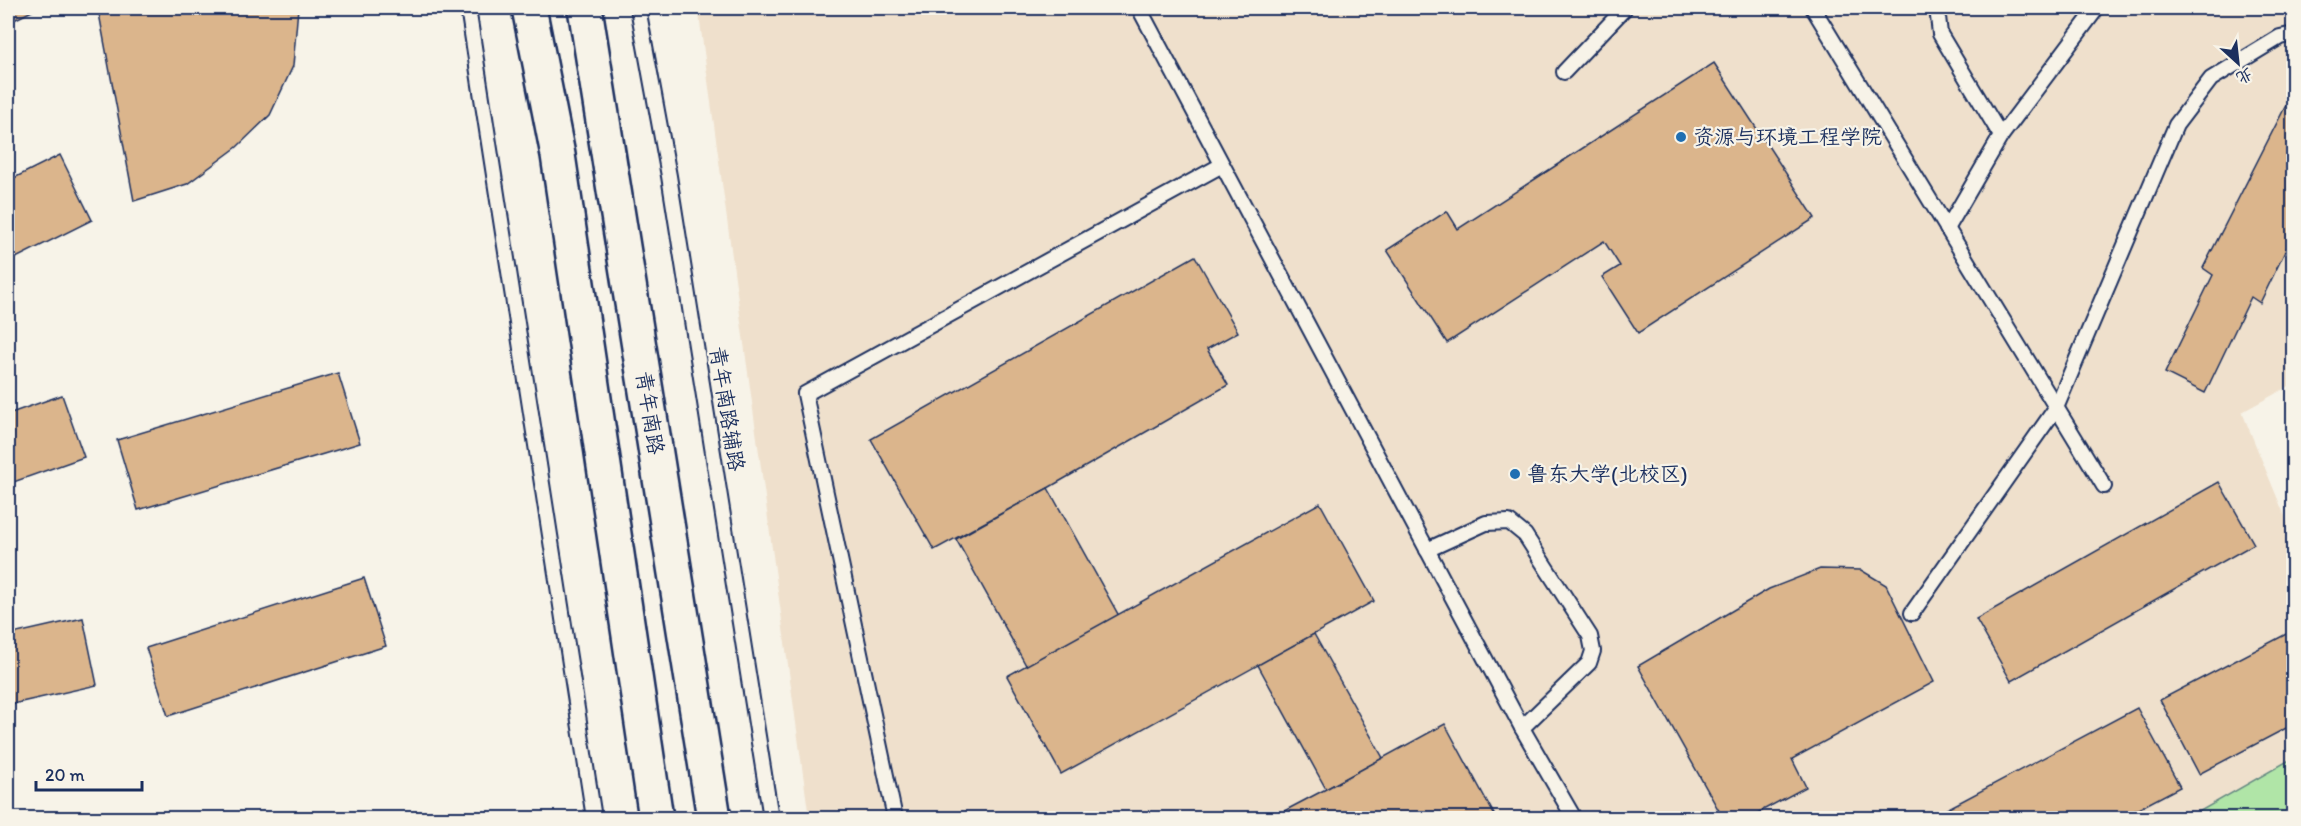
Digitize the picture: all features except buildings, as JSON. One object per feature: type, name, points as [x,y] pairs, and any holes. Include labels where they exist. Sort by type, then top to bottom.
[{"type":"main road","points":[[529,8],[558,155],[656,819]]},
{"type":"main road","name":"青年南路","points":[[585,8],[714,819]]},
{"type":"lane","points":[[468,8],[594,819]]},
{"type":"lane","name":"青年南路辅路","points":[[638,8],[669,176],[771,819]]},
{"type":"lane","points":[[1139,8],[1522,728],[1574,819]]},
{"type":"lane","points":[[1564,72],[1625,8]]},
{"type":"lane","points":[[1813,8],[2104,486]]},
{"type":"lane","points":[[1937,8],[1940,34],[2001,135]]},
{"type":"lane","points":[[1947,229],[2001,135],[2094,12],[2094,8]]},
{"type":"lane","points":[[1912,613],[2056,408],[2176,125],[2211,79],[2280,37],[2294,34]]},
{"type":"lane","points":[[895,819],[805,394],[1222,165]]},
{"type":"lane","points":[[1427,550],[1486,523],[1509,522],[1525,535],[1590,636],[1593,651],[1589,663],[1522,728]]},
{"type":"shaded area","name":"鲁东大学(北校区)","points":[[698,8],[2293,8],[2293,384],[2242,412],[2293,536],[2293,818],[809,818]]},
{"type":"green space","points":[[2293,758],[2293,818],[2188,818]]},
{"type":"place","name":"资源与环境工程学院","points":[[1681,137]]},
{"type":"place","name":"鲁东大学(北校区)","points":[[1515,474]]}]
